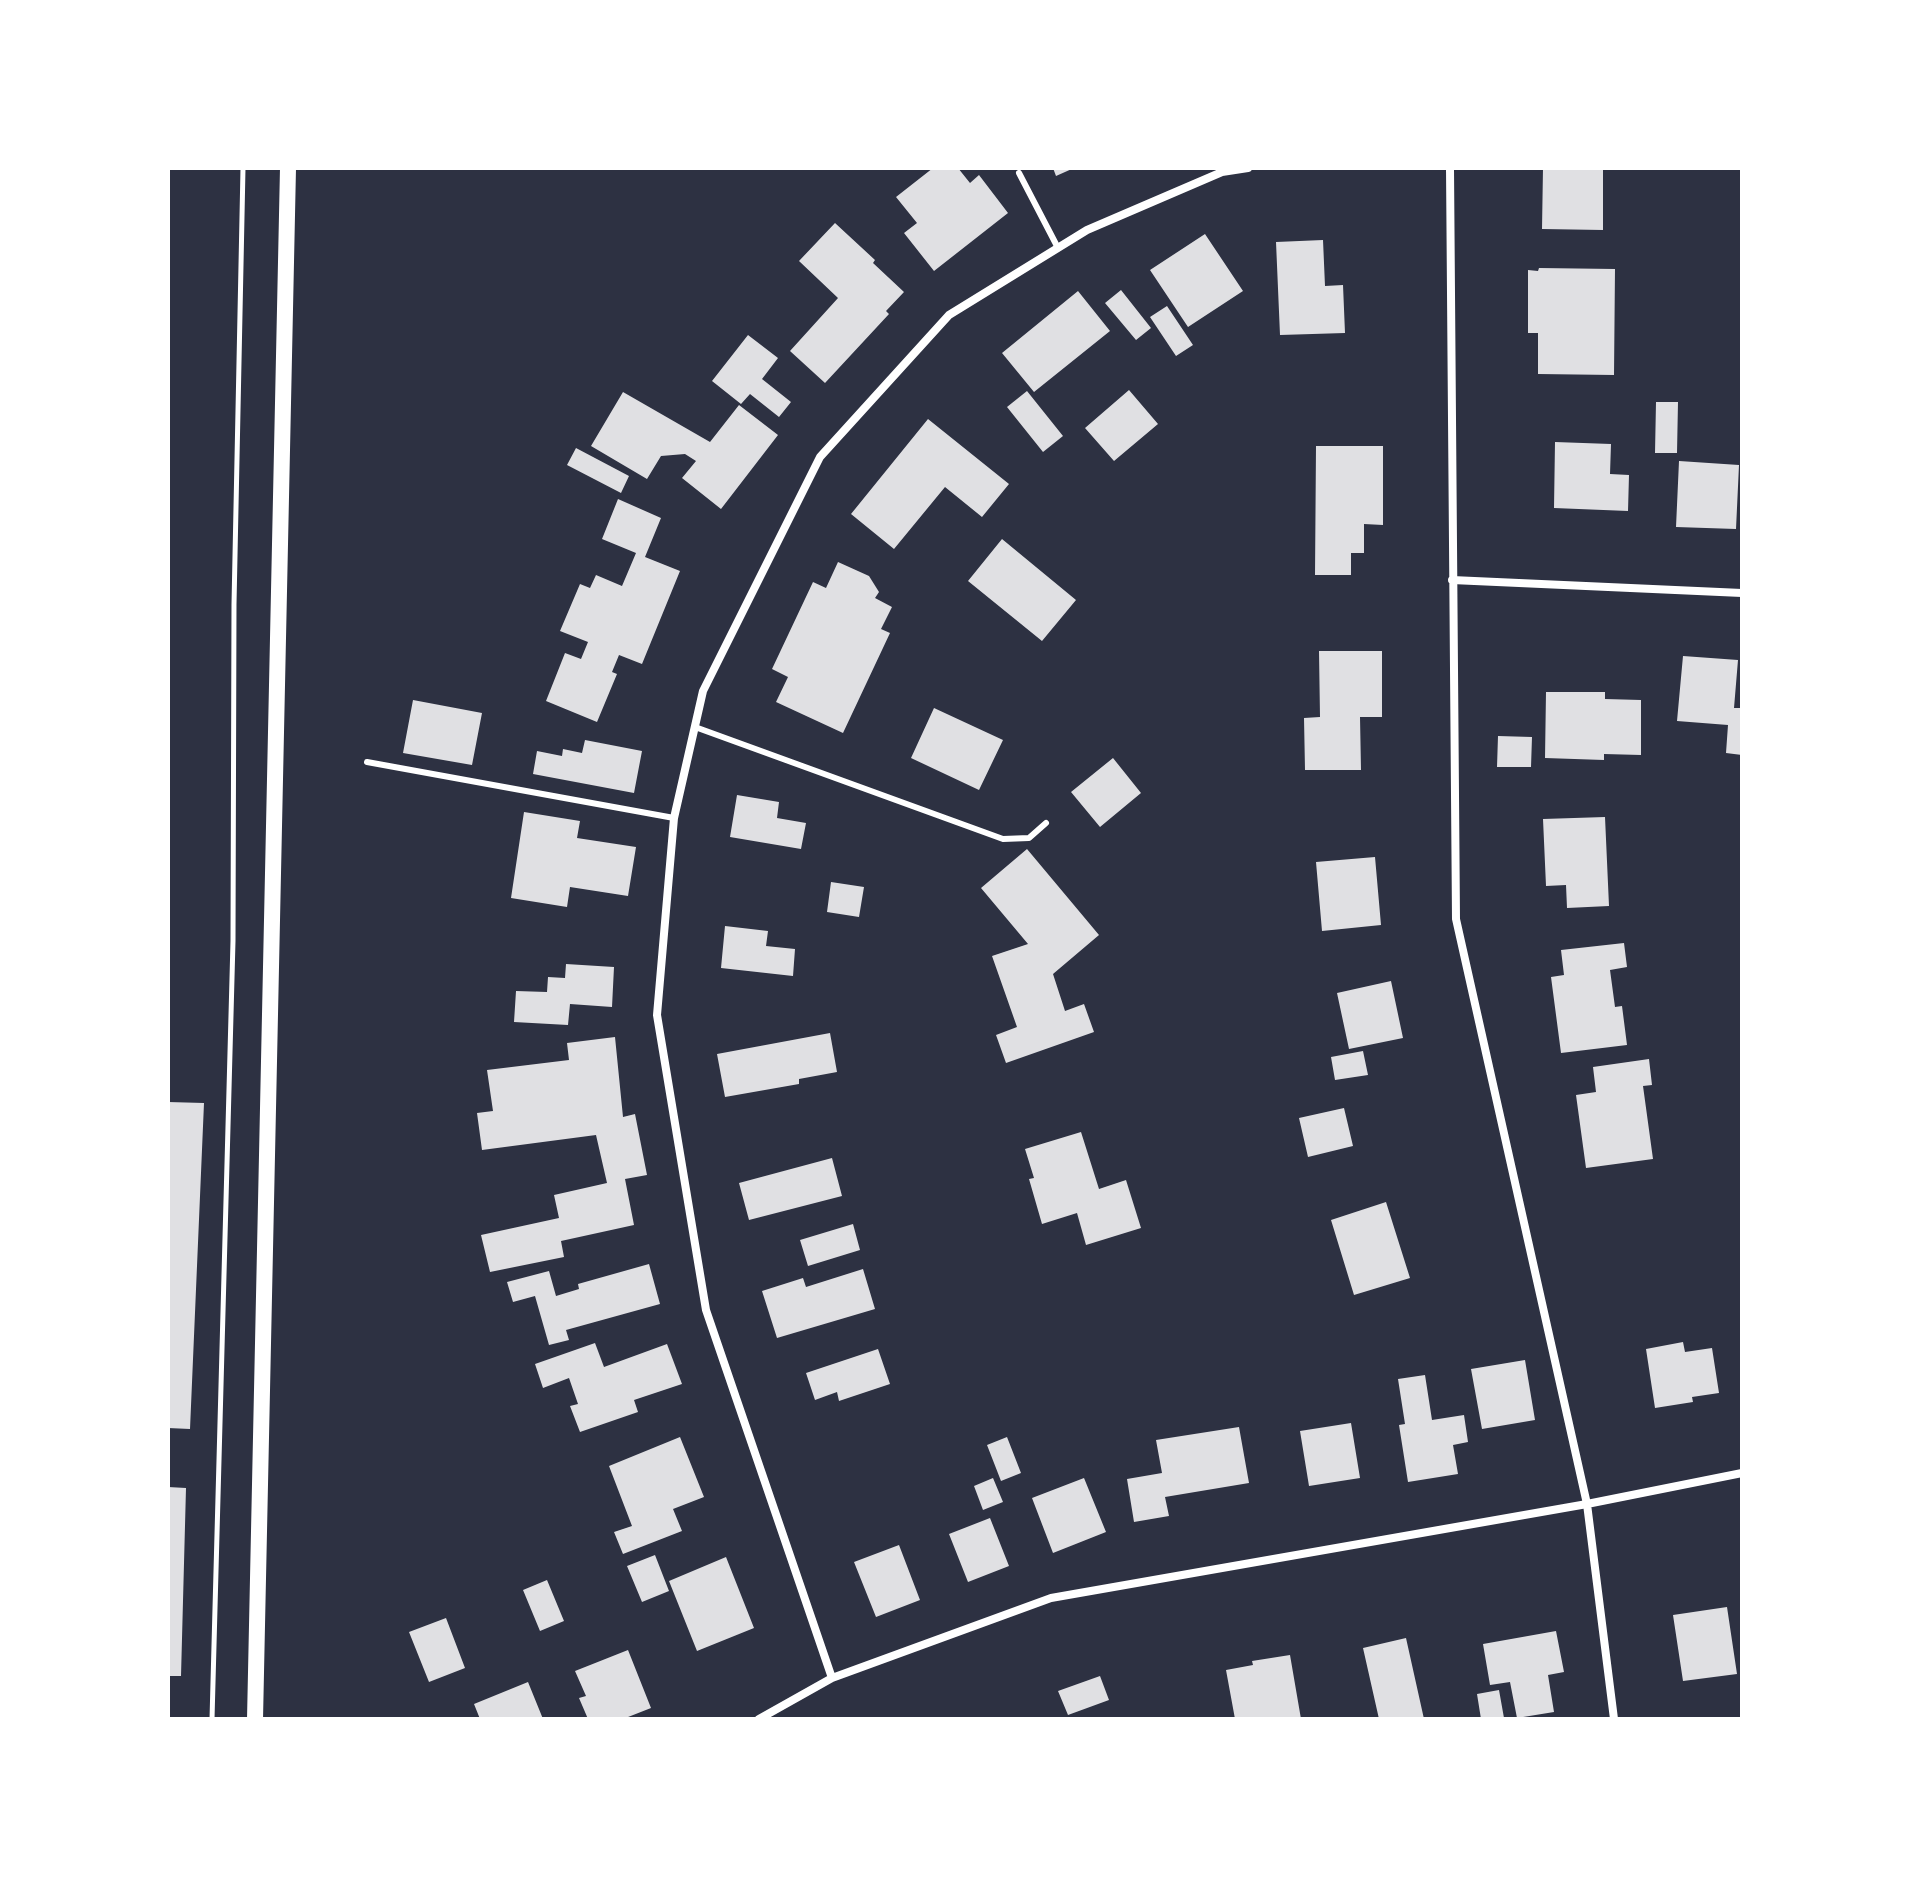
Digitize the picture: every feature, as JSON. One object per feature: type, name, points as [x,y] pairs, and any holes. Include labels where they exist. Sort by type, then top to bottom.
[{"type":"main road","points":[[255,1719],[288,168]]},
{"type":"street","points":[[832,1678],[706,1310],[657,1015],[674,818],[703,691],[820,457],[949,315],[1087,230],[1222,172],[1248,168]]},
{"type":"street","points":[[1450,168],[1456,919],[1587,1504],[1614,1719]]},
{"type":"street","points":[[1452,580],[1742,593]]},
{"type":"street","points":[[759,1719],[832,1678],[1051,1598],[1587,1504],[1742,1473]]},
{"type":"lane","points":[[1019,173],[1058,248]]},
{"type":"lane","points":[[695,727],[1003,839],[1029,838],[1046,823]]},
{"type":"lane","points":[[367,762],[674,818]]},
{"type":"path","points":[[212,1719],[233,941],[234,604],[243,168]]},
{"type":"building","points":[[933,168],[958,168],[970,183],[979,175],[1008,213],[934,271],[904,233],[917,223],[896,197]]},
{"type":"building","points":[[1053,168],[1074,168],[1056,176]]},
{"type":"building","points":[[1543,168],[1603,168],[1603,230],[1542,229]]},
{"type":"building","points":[[835,223],[904,292],[886,311],[889,314],[825,383],[790,351],[838,298],[799,261]]},
{"type":"building","points":[[1205,234],[1243,291],[1188,327],[1150,270]]},
{"type":"building","points":[[1323,240],[1325,286],[1343,285],[1345,333],[1280,335],[1276,242]]},
{"type":"building","points":[[1539,268],[1615,269],[1614,375],[1538,374],[1538,333],[1528,333],[1528,270],[1538,271]]},
{"type":"building","points":[[1121,290],[1151,328],[1136,340],[1105,303]]},
{"type":"building","points":[[1078,291],[1110,331],[1034,392],[1002,353]]},
{"type":"building","points":[[1167,306],[1193,345],[1176,356],[1150,317]]},
{"type":"building","points":[[748,335],[778,358],[762,379],[791,402],[779,417],[750,394],[741,404],[712,381]]},
{"type":"building","points":[[1129,390],[1158,424],[1114,461],[1085,428]]},
{"type":"building","points":[[1027,391],[1063,436],[1043,452],[1007,407]]},
{"type":"building","points":[[623,392],[710,442],[739,405],[778,435],[721,509],[682,478],[696,461],[685,454],[661,456],[647,479],[591,446]]},
{"type":"building","points":[[1656,402],[1678,402],[1677,453],[1655,453]]},
{"type":"building","points":[[928,419],[1009,484],[982,517],[945,487],[894,549],[851,514]]},
{"type":"building","points":[[1555,442],[1611,444],[1610,474],[1629,475],[1628,511],[1554,508]]},
{"type":"building","points":[[1316,446],[1383,446],[1383,525],[1364,524],[1364,553],[1351,553],[1351,575],[1315,575]]},
{"type":"building","points":[[576,448],[629,476],[621,493],[567,465]]},
{"type":"building","points":[[1679,461],[1739,465],[1736,529],[1676,527]]},
{"type":"building","points":[[618,499],[661,518],[645,557],[680,571],[642,664],[619,655],[612,672],[617,674],[597,722],[546,701],[565,653],[581,659],[588,642],[560,631],[580,584],[590,588],[596,575],[622,586],[636,553],[602,539]]},
{"type":"building","points":[[1002,539],[1076,600],[1042,641],[968,581]]},
{"type":"building","points":[[838,562],[869,576],[879,592],[875,598],[892,607],[881,629],[890,633],[843,733],[776,702],[788,677],[772,669],[813,582],[826,588]]},
{"type":"building","points":[[1319,651],[1382,651],[1382,717],[1360,717],[1361,770],[1305,770],[1304,718],[1320,717]]},
{"type":"building","points":[[1683,656],[1738,660],[1734,708],[1742,708],[1742,755],[1726,753],[1728,725],[1677,721]]},
{"type":"building","points":[[1546,692],[1605,692],[1605,699],[1641,700],[1641,755],[1604,754],[1604,760],[1545,758]]},
{"type":"building","points":[[413,700],[482,713],[472,765],[403,753]]},
{"type":"building","points":[[934,708],[1003,740],[979,790],[911,758]]},
{"type":"building","points":[[1498,736],[1532,737],[1531,767],[1497,767]]},
{"type":"building","points":[[585,740],[642,751],[634,793],[533,774],[537,751],[562,756],[563,749],[582,753]]},
{"type":"building","points":[[1113,758],[1141,793],[1100,827],[1071,792]]},
{"type":"building","points":[[737,795],[779,802],[777,818],[806,823],[801,849],[730,837]]},
{"type":"building","points":[[524,812],[580,821],[577,838],[636,847],[628,896],[570,887],[567,907],[511,898]]},
{"type":"building","points":[[1605,817],[1609,906],[1567,908],[1566,885],[1546,886],[1543,819]]},
{"type":"building","points":[[1027,849],[1099,935],[1053,974],[1065,1011],[1084,1004],[1094,1032],[1006,1063],[996,1035],[1017,1027],[992,956],[1028,944],[981,888]]},
{"type":"building","points":[[1375,857],[1381,925],[1322,931],[1316,862]]},
{"type":"building","points":[[831,882],[864,887],[859,917],[827,912]]},
{"type":"building","points":[[725,926],[768,931],[766,946],[795,949],[793,976],[721,968]]},
{"type":"building","points":[[1624,943],[1627,967],[1610,970],[1615,1007],[1622,1006],[1627,1045],[1561,1053],[1551,977],[1564,975],[1561,950]]},
{"type":"building","points":[[566,964],[614,967],[612,1007],[570,1004],[568,1025],[514,1022],[516,991],[547,992],[548,977],[565,978]]},
{"type":"building","points":[[1391,981],[1403,1038],[1349,1049],[1337,993]]},
{"type":"building","points":[[830,1033],[837,1072],[799,1079],[799,1084],[725,1097],[717,1054]]},
{"type":"building","points":[[615,1037],[623,1117],[635,1114],[647,1175],[625,1179],[634,1225],[561,1241],[564,1257],[490,1272],[481,1235],[559,1218],[554,1195],[607,1183],[596,1135],[482,1150],[477,1113],[493,1111],[487,1070],[569,1060],[567,1043]]},
{"type":"building","points":[[1363,1051],[1368,1075],[1335,1080],[1331,1057]]},
{"type":"building","points":[[1649,1059],[1652,1085],[1643,1086],[1653,1159],[1586,1168],[1576,1095],[1596,1092],[1593,1067]]},
{"type":"building","points":[[168,1102],[204,1103],[190,1429],[168,1428]]},
{"type":"building","points":[[1344,1108],[1353,1146],[1308,1157],[1299,1118]]},
{"type":"building","points":[[1081,1132],[1099,1189],[1126,1180],[1141,1228],[1086,1245],[1077,1213],[1042,1224],[1029,1179],[1034,1178],[1025,1149]]},
{"type":"building","points":[[832,1158],[842,1196],[749,1220],[739,1183]]},
{"type":"building","points":[[1386,1202],[1410,1278],[1354,1295],[1331,1220]]},
{"type":"building","points":[[853,1224],[860,1250],[808,1266],[800,1240]]},
{"type":"building","points":[[649,1264],[660,1304],[566,1330],[569,1340],[549,1345],[535,1296],[513,1302],[507,1282],[549,1271],[556,1296],[579,1289],[578,1284]]},
{"type":"building","points":[[863,1269],[875,1309],[777,1338],[762,1291],[803,1278],[806,1287]]},
{"type":"building","points":[[1683,1342],[1685,1352],[1712,1348],[1719,1393],[1692,1397],[1693,1402],[1655,1408],[1646,1349]]},
{"type":"building","points":[[595,1343],[604,1367],[667,1344],[682,1384],[634,1400],[638,1412],[580,1432],[570,1406],[578,1404],[569,1378],[543,1388],[535,1364]]},
{"type":"building","points":[[878,1349],[890,1384],[839,1401],[837,1392],[815,1400],[806,1373]]},
{"type":"building","points":[[1525,1360],[1535,1420],[1482,1429],[1471,1369]]},
{"type":"building","points":[[1425,1375],[1432,1420],[1464,1415],[1468,1442],[1453,1445],[1458,1474],[1408,1482],[1399,1425],[1405,1424],[1398,1379]]},
{"type":"building","points":[[1351,1423],[1360,1478],[1309,1486],[1300,1431]]},
{"type":"building","points":[[1239,1427],[1249,1483],[1165,1497],[1169,1516],[1134,1522],[1127,1479],[1162,1473],[1156,1440]]},
{"type":"building","points":[[680,1437],[704,1497],[673,1509],[682,1531],[623,1554],[614,1532],[632,1526],[609,1466]]},
{"type":"building","points":[[1007,1437],[1021,1473],[1001,1481],[987,1445]]},
{"type":"building","points":[[993,1478],[1003,1502],[983,1510],[974,1486]]},
{"type":"building","points":[[1084,1478],[1106,1532],[1053,1553],[1032,1498]]},
{"type":"building","points":[[168,1487],[186,1488],[181,1676],[168,1676]]},
{"type":"building","points":[[990,1518],[1009,1566],[968,1582],[949,1534]]},
{"type":"building","points":[[899,1545],[920,1600],[876,1617],[854,1562]]},
{"type":"building","points":[[655,1555],[669,1591],[642,1602],[627,1566]]},
{"type":"building","points":[[726,1557],[754,1628],[697,1651],[669,1581]]},
{"type":"building","points":[[547,1580],[564,1621],[540,1631],[523,1590]]},
{"type":"building","points":[[1727,1607],[1737,1674],[1683,1681],[1673,1615]]},
{"type":"building","points":[[446,1618],[465,1668],[429,1682],[409,1632]]},
{"type":"building","points":[[1556,1631],[1564,1672],[1548,1675],[1554,1712],[1517,1718],[1510,1682],[1490,1685],[1483,1644]]},
{"type":"building","points":[[1406,1638],[1424,1719],[1379,1719],[1363,1648]]},
{"type":"building","points":[[628,1650],[651,1708],[623,1719],[588,1719],[579,1698],[586,1696],[575,1671]]},
{"type":"building","points":[[1290,1655],[1301,1719],[1235,1719],[1226,1670],[1253,1665],[1252,1661]]},
{"type":"building","points":[[1100,1676],[1109,1700],[1068,1715],[1058,1691]]},
{"type":"building","points":[[528,1682],[543,1719],[480,1719],[474,1704]]},
{"type":"building","points":[[1499,1690],[1504,1718],[1481,1719],[1477,1694]]}]
